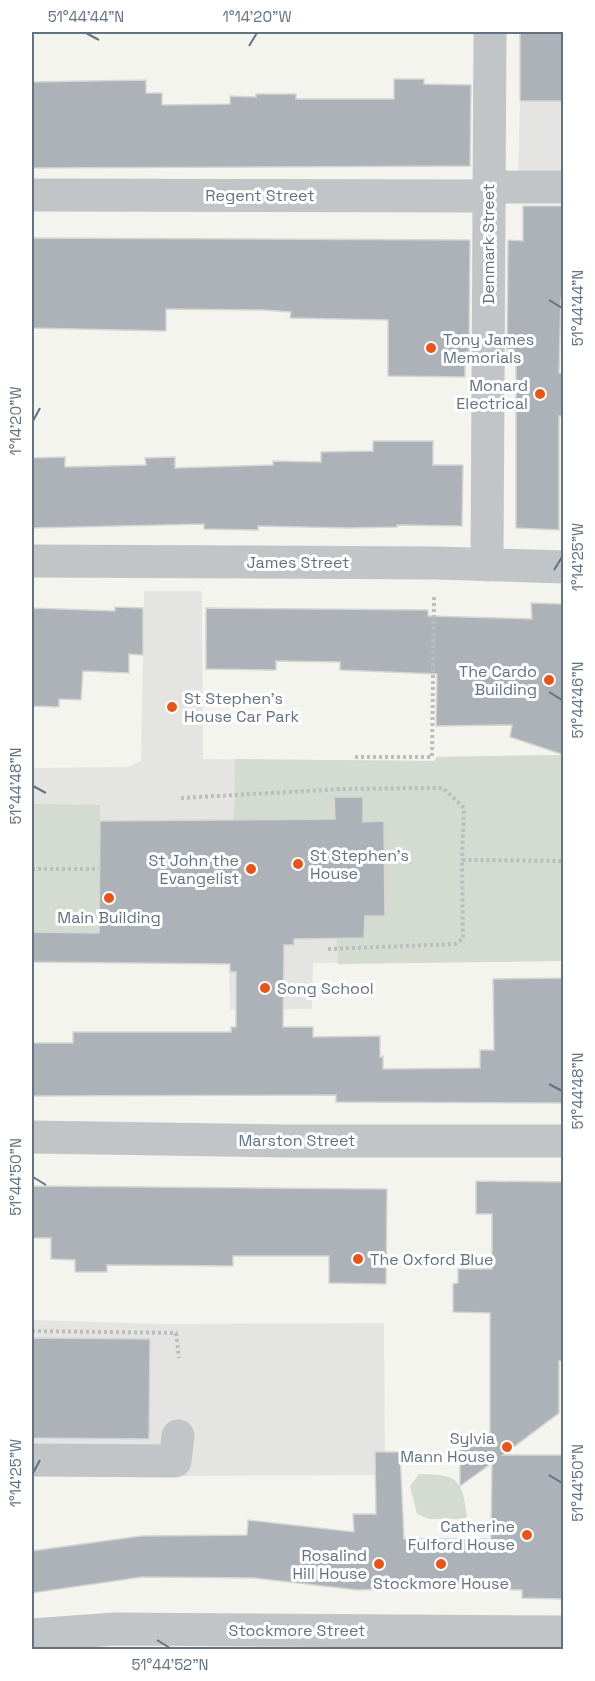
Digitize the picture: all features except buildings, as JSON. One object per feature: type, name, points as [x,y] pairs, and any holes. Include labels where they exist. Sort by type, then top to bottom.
[{"type":"street","name":"Denmark Street","points":[[487,565],[490,32]]},
{"type":"street","name":"Regent Street","points":[[32,195],[488,191],[564,187]]},
{"type":"street","name":"James Street","points":[[32,561],[435,562],[564,567]]},
{"type":"street","name":"Marston Street","points":[[32,1137],[288,1141],[564,1141]]},
{"type":"street","points":[[32,1460],[175,1461],[178,1436]]},
{"type":"street","name":"Stockmore Street","points":[[32,1635],[116,1629],[564,1632]]},
{"type":"path","points":[[355,757],[432,757],[435,562]]},
{"type":"path","points":[[181,798],[342,789],[443,788],[464,808],[463,939],[455,944],[328,949]]},
{"type":"path","points":[[462,860],[564,861]]},
{"type":"path","points":[[32,869],[99,869]]},
{"type":"path","points":[[32,1331],[176,1333],[179,1358]]},
{"type":"shaded area","points":[[563,100],[563,172],[518,174],[520,101]]},
{"type":"shaded area","name":"St Stephen's House","points":[[144,591],[202,591],[203,759],[435,761],[436,757],[563,755],[563,961],[313,963],[312,1009],[230,1010],[229,964],[32,962],[32,768],[127,767],[141,761]]},
{"type":"shaded area","points":[[563,755],[563,961],[338,964],[337,938],[365,916],[384,822],[363,822],[363,797],[334,797],[335,819],[234,820],[235,759],[435,761],[436,757]]},
{"type":"shaded area","points":[[32,804],[100,805],[99,933],[32,932]]},
{"type":"shaded area","points":[[32,1320],[165,1324],[384,1323],[385,1475],[165,1476],[32,1473]]},
{"type":"shaded area","points":[[419,1474],[442,1476],[456,1481],[463,1494],[467,1517],[464,1519],[429,1519],[417,1514],[410,1486]]},
{"type":"place","name":"Tony James Memorials","points":[[431,348]]},
{"type":"place","name":"Monard Electrical","points":[[540,394]]},
{"type":"place","name":"The Cardo Building","points":[[549,680]]},
{"type":"place","name":"St Stephen's House Car Park","points":[[172,707]]},
{"type":"place","name":"St Stephen's House","points":[[298,864]]},
{"type":"place","name":"St John the Evangelist","points":[[251,869]]},
{"type":"place","name":"Main Building","points":[[109,898]]},
{"type":"place","name":"Song School","points":[[265,988]]},
{"type":"place","name":"The Oxford Blue","points":[[358,1259]]},
{"type":"place","name":"Sylvia Mann House","points":[[507,1447]]},
{"type":"place","name":"Catherine Fulford House","points":[[527,1535]]},
{"type":"place","name":"Rosalind Hill House","points":[[379,1564]]},
{"type":"place","name":"Stockmore House","points":[[441,1564]]}]
